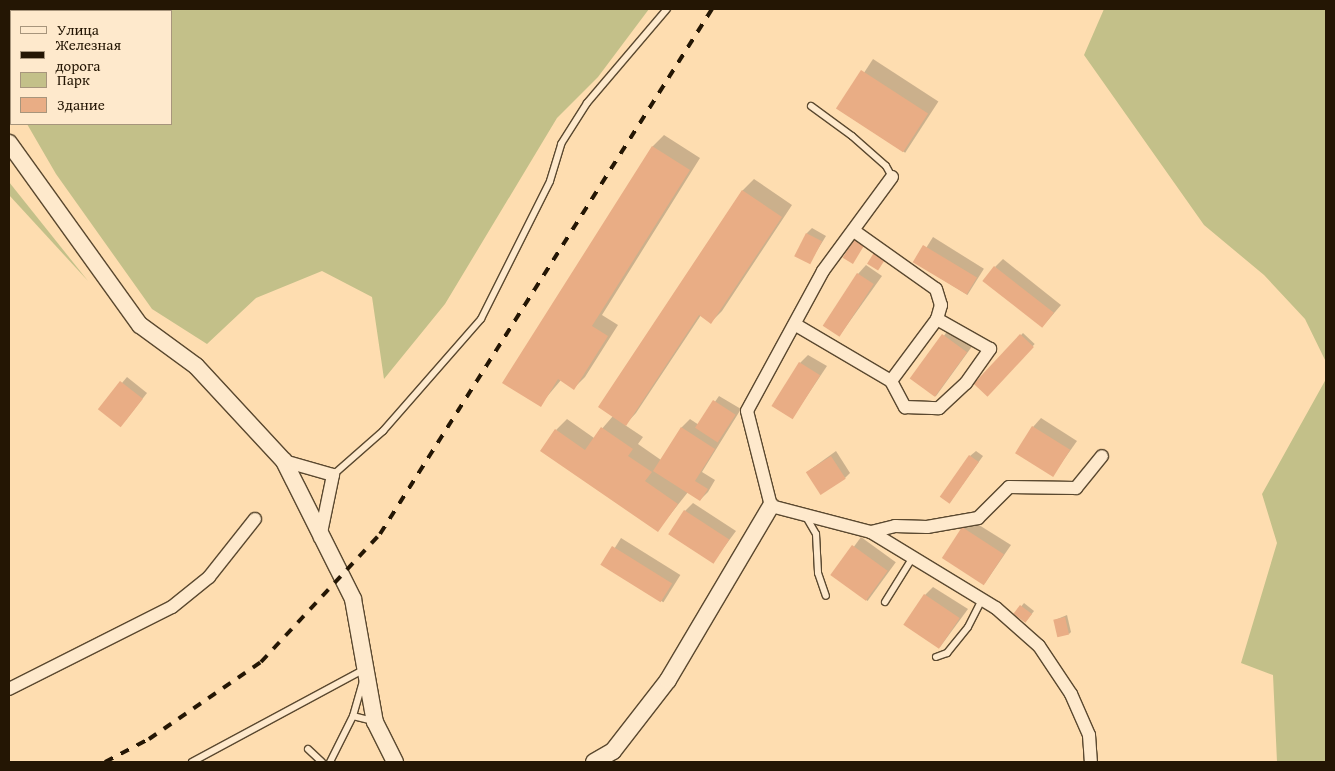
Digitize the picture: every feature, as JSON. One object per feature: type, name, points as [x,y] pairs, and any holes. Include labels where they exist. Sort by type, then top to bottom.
[{"type":"street","points":[[9,143],[140,324],[196,366],[284,460],[320,538],[353,599],[375,722],[395,762]]},
{"type":"street","points":[[594,762],[613,751],[668,680],[747,552],[771,506],[746,411],[796,325],[823,271],[854,232],[892,177]]},
{"type":"street","points":[[854,232],[936,289],[941,305],[937,319],[891,381]]},
{"type":"street","points":[[796,325],[891,381],[905,407],[938,408],[966,384],[990,349],[937,319]]},
{"type":"street","points":[[871,532],[895,526],[927,527],[978,518],[1009,487],[1076,488],[1102,456]]},
{"type":"street","points":[[284,460],[333,475],[320,538]]},
{"type":"street","points":[[771,506],[803,512],[871,532],[981,601],[996,608],[1039,646],[1070,694],[1089,735],[1091,762]]},
{"type":"street","points":[[9,690],[172,607],[209,577],[255,519]]},
{"type":"lane","points":[[333,475],[384,432],[481,319],[550,181],[561,144],[587,104],[667,9]]},
{"type":"lane","points":[[811,106],[852,136],[886,166],[892,177]]},
{"type":"lane","points":[[803,512],[816,534],[818,573],[826,596]]},
{"type":"lane","points":[[885,602],[913,557]]},
{"type":"lane","points":[[936,657],[948,653],[968,628],[981,601]]},
{"type":"lane","points":[[330,762],[353,716],[366,668]]},
{"type":"lane","points":[[192,762],[366,668]]},
{"type":"lane","points":[[353,716],[375,722]]},
{"type":"lane","points":[[308,749],[322,762]]},
{"type":"green space","points":[[9,9],[649,9],[598,77],[557,118],[445,304],[384,379],[372,297],[322,271],[256,298],[207,344],[152,309],[56,174],[28,125],[172,125],[172,10],[10,10],[10,52]]},
{"type":"green space","points":[[1104,9],[1326,9],[1326,362],[1305,319],[1264,275],[1204,225],[1084,55]]},
{"type":"green space","points":[[9,182],[88,281],[9,195]]},
{"type":"green space","points":[[1326,379],[1326,762],[1277,762],[1273,675],[1241,663],[1277,543],[1262,494]]},
{"type":"building","points":[[861,70],[928,114],[903,152],[836,109]]},
{"type":"building","points":[[652,146],[690,170],[592,326],[608,336],[574,390],[558,379],[541,407],[502,383]]},
{"type":"building","points":[[742,190],[782,217],[711,324],[699,315],[626,426],[598,407]]},
{"type":"building","points":[[806,233],[822,241],[810,264],[794,256]]},
{"type":"building","points":[[854,239],[864,245],[853,264],[843,258]]},
{"type":"building","points":[[923,245],[977,277],[967,295],[913,262]]},
{"type":"building","points":[[875,251],[886,258],[878,271],[867,264]]},
{"type":"building","points":[[994,266],[1054,313],[1042,328],[982,281]]},
{"type":"building","points":[[857,273],[874,284],[839,337],[823,326]]},
{"type":"building","points":[[942,334],[967,352],[935,397],[910,378]]},
{"type":"building","points":[[1020,334],[1034,347],[988,397],[974,384]]},
{"type":"building","points":[[799,362],[820,375],[793,419],[771,406]]},
{"type":"building","points":[[120,381],[143,399],[121,427],[98,409]]},
{"type":"building","points":[[713,400],[736,415],[718,442],[695,428]]},
{"type":"building","points":[[1032,426],[1070,450],[1053,477],[1015,453]]},
{"type":"building","points":[[601,427],[633,449],[628,456],[652,472],[645,481],[678,504],[658,532],[540,451],[555,429],[585,450]]},
{"type":"building","points":[[681,427],[715,449],[695,481],[708,489],[700,501],[653,471]]},
{"type":"building","points":[[969,455],[979,462],[950,504],[940,497]]},
{"type":"building","points":[[831,456],[846,479],[821,495],[806,472]]},
{"type":"building","points":[[684,510],[729,539],[713,564],[668,534]]},
{"type":"building","points":[[962,527],[1004,554],[984,585],[942,558]]},
{"type":"building","points":[[852,545],[888,571],[866,601],[830,575]]},
{"type":"building","points":[[612,546],[672,584],[661,602],[600,565]]},
{"type":"building","points":[[924,594],[960,618],[939,649],[903,625]]},
{"type":"building","points":[[1020,605],[1032,614],[1025,623],[1013,614]]},
{"type":"building","points":[[1065,617],[1069,635],[1057,637],[1053,620]]},
{"type":"railway","points":[[105,762],[149,739],[261,662],[380,534],[712,9]]}]
